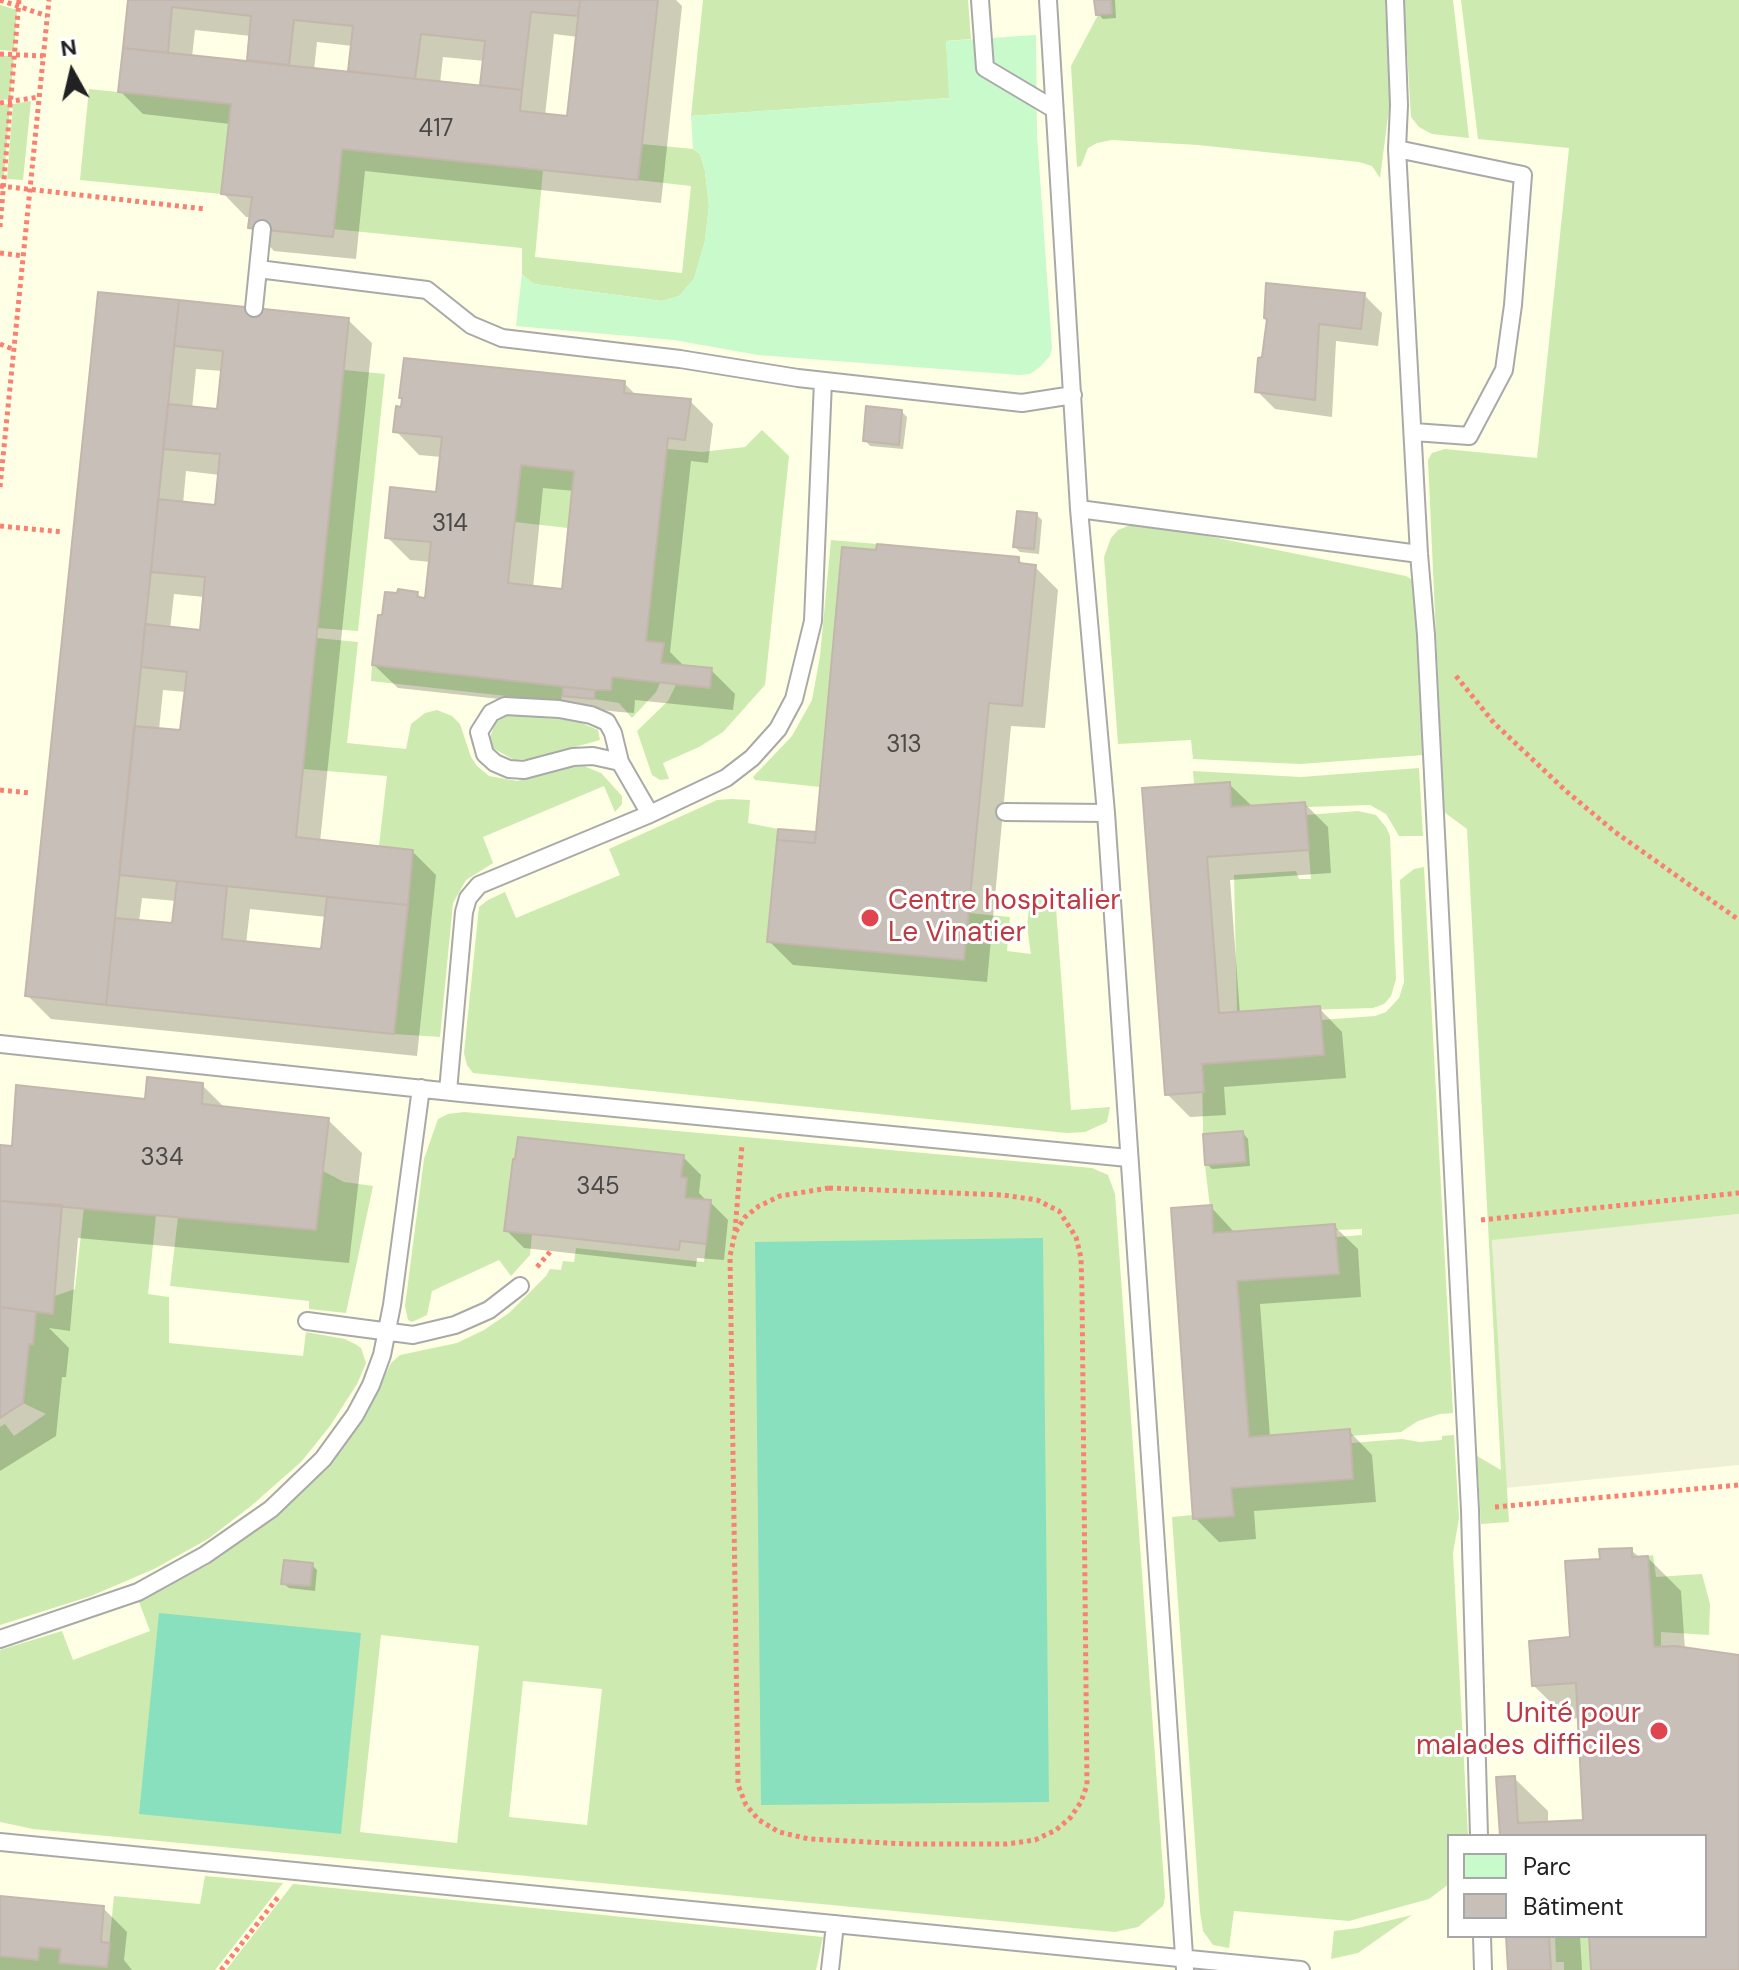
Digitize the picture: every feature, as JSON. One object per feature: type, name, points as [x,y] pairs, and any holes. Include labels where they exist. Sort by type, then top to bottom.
[{"type":"lane","points":[[980,0],[985,68],[1054,109]]},
{"type":"lane","points":[[1048,0],[1079,509],[1106,813],[1184,1964]]},
{"type":"lane","points":[[1395,0],[1399,105],[1397,149],[1426,635],[1470,1510],[1479,1834]]},
{"type":"lane","points":[[1397,149],[1523,175],[1513,305],[1504,370],[1469,436],[1414,432]]},
{"type":"lane","points":[[254,308],[262,229]]},
{"type":"lane","points":[[258,269],[427,290],[471,325],[502,338],[680,359],[823,381],[1022,403],[1073,395]]},
{"type":"lane","points":[[448,1091],[464,912],[468,898],[479,885],[650,814],[726,778],[752,758],[778,729],[794,699],[813,621],[823,381]]},
{"type":"lane","points":[[1079,509],[1419,554]]},
{"type":"lane","points":[[620,762],[593,756],[573,757],[524,770],[509,769],[485,754],[479,732],[491,713],[505,706],[547,707],[591,715],[607,722],[620,762],[650,814]]},
{"type":"lane","points":[[1005,812],[1106,813]]},
{"type":"lane","points":[[0,1044],[1128,1158]]},
{"type":"lane","points":[[0,1639],[138,1592],[205,1555],[271,1509],[323,1459],[355,1415],[371,1385],[388,1333],[421,1088]]},
{"type":"lane","points":[[307,1321],[413,1335],[455,1325],[489,1310],[520,1286]]},
{"type":"lane","points":[[0,1842],[835,1924],[1184,1964],[1301,1970]]},
{"type":"lane","points":[[830,1970],[835,1924]]},
{"type":"lane","points":[[1482,1938],[1483,1970]]},
{"type":"path","points":[[0,0],[19,3],[47,16]]},
{"type":"path","points":[[0,487],[3,433],[15,350],[49,0]]},
{"type":"path","points":[[0,227],[19,3]]},
{"type":"path","points":[[0,54],[43,56]]},
{"type":"path","points":[[0,103],[39,97]]},
{"type":"path","points":[[2,187],[205,209]]},
{"type":"path","points":[[0,253],[23,256]]},
{"type":"path","points":[[0,344],[15,350]]},
{"type":"path","points":[[0,526],[63,532]]},
{"type":"path","points":[[1454,674],[1494,723],[1566,791],[1615,832],[1739,920]]},
{"type":"path","points":[[0,790],[30,793]]},
{"type":"path","points":[[735,1233],[745,1217],[759,1206],[780,1196],[829,1188],[1003,1195],[1037,1200],[1059,1211],[1068,1222],[1076,1237],[1081,1258],[1088,1768],[1087,1785],[1081,1802],[1070,1818],[1056,1830],[1035,1840],[1007,1844],[907,1844],[809,1839],[779,1832],[759,1820],[746,1805],[738,1785],[736,1753],[730,1256],[735,1233],[744,1120]]},
{"type":"path","points":[[1456,1223],[1739,1193]]},
{"type":"path","points":[[1470,1510],[1739,1485]]},
{"type":"path","points":[[221,1970],[288,1884],[290,1870]]},
{"type":"shaded area","name":"Centre hospitalier Le Vinatier","points":[[0,0],[1739,0],[1739,1970],[0,1970]]},
{"type":"shaded area","points":[[1739,1214],[1739,1465],[1506,1488],[1492,1239]]},
{"type":"green space","points":[[703,0],[968,0],[971,39],[946,41],[950,98],[691,116]]},
{"type":"green space","points":[[1111,0],[1385,0],[1390,101],[1380,178],[1372,166],[1359,162],[1198,145],[1112,140],[1088,148],[1081,166],[1077,167],[1071,66],[1098,15],[1112,14]]},
{"type":"green space","points":[[1404,0],[1453,0],[1469,138],[1432,134],[1419,127],[1411,117]]},
{"type":"green space","points":[[1461,0],[1739,0],[1739,1214],[1492,1240],[1509,1522],[1481,1524],[1477,1456],[1501,1470],[1467,829],[1444,812],[1428,460],[1432,453],[1445,449],[1537,458],[1569,148],[1478,139]]},
{"type":"green space","points":[[0,5],[17,10],[14,51],[0,50]]},
{"type":"green space","points":[[1036,35],[1037,135],[1052,348],[1050,356],[1030,374],[758,355],[674,340],[516,326],[522,274],[534,284],[662,301],[679,296],[694,279],[705,241],[709,206],[705,171],[700,154],[693,149],[691,116],[949,98],[946,41]]},
{"type":"green space","points":[[0,56],[14,56],[10,99],[0,100]]},
{"type":"green space","points":[[89,89],[231,104],[221,194],[80,180]]},
{"type":"green space","points":[[31,101],[23,180],[7,179],[13,104]]},
{"type":"green space","points":[[10,104],[4,178],[0,178],[0,105]]},
{"type":"green space","points":[[642,144],[693,149],[700,154],[705,171],[709,206],[705,241],[694,279],[679,296],[662,301],[534,284],[522,274],[522,248],[333,229],[342,149],[543,170],[535,257],[682,273],[691,186],[638,180]]},
{"type":"green space","points":[[344,370],[385,374],[358,631],[317,628]]},
{"type":"green space","points":[[762,430],[789,456],[765,685],[723,732],[663,763],[669,779],[660,780],[652,775],[637,731],[668,701],[676,685],[710,688],[712,669],[661,663],[663,643],[646,641],[667,449],[702,452],[745,447]]},
{"type":"green space","points":[[521,465],[574,471],[568,528],[515,522]]},
{"type":"green space","points":[[1138,522],[1411,579],[1415,592],[1424,755],[1300,764],[1193,759],[1191,740],[1118,744],[1104,557],[1111,538],[1118,530]]},
{"type":"green space","points":[[831,540],[877,544],[876,550],[842,548],[820,787],[755,780],[753,777],[792,736],[812,700],[820,656]]},
{"type":"green space","points":[[317,638],[358,642],[347,743],[406,749],[411,724],[425,713],[437,710],[452,716],[460,724],[471,757],[489,776],[517,781],[584,766],[601,773],[622,796],[622,804],[615,812],[604,786],[483,837],[493,863],[466,880],[453,903],[440,1037],[394,1034],[413,850],[379,846],[387,776],[303,769]]},
{"type":"green space","points":[[372,665],[563,687],[561,702],[371,681]]},
{"type":"green space","points":[[612,677],[660,683],[656,692],[632,718],[619,703],[594,699],[595,688],[611,690]]},
{"type":"green space","points":[[509,714],[577,721],[598,730],[600,740],[532,759],[514,760],[493,748],[490,738],[495,723]]},
{"type":"green space","points":[[1419,768],[1423,836],[1399,836],[1386,814],[1370,805],[1306,807],[1302,801],[1231,807],[1229,782],[1194,784],[1193,771],[1301,777]]},
{"type":"green space","points":[[717,800],[750,800],[748,823],[778,829],[768,942],[964,960],[969,913],[1010,917],[1007,951],[1031,954],[1027,927],[1030,898],[1084,903],[1084,906],[1056,908],[1071,1110],[1110,1107],[1107,1122],[1085,1132],[1067,1133],[473,1073],[464,1053],[479,907],[505,892],[516,918],[620,875],[609,849]]},
{"type":"green space","points":[[1358,811],[1376,815],[1390,836],[1396,979],[1391,996],[1384,1004],[1373,1008],[1237,1012],[1234,875],[1296,871],[1299,879],[1311,879],[1306,815]]},
{"type":"green space","points":[[1424,867],[1453,1413],[1418,1421],[1401,1432],[1350,1436],[1349,1429],[1249,1437],[1237,1281],[1338,1274],[1336,1237],[1362,1235],[1362,1229],[1336,1230],[1335,1224],[1213,1233],[1205,1165],[1246,1161],[1243,1131],[1203,1134],[1202,1064],[1323,1055],[1321,1020],[1375,1016],[1386,1012],[1399,998],[1404,982],[1400,880],[1414,869]]},
{"type":"green space","points":[[464,1112],[1092,1168],[1108,1175],[1115,1194],[1165,1897],[1163,1906],[1138,1927],[1115,1932],[33,1829],[0,1822],[0,1650],[62,1631],[73,1660],[150,1631],[139,1602],[208,1565],[274,1517],[328,1468],[367,1413],[391,1363],[400,1355],[457,1343],[484,1330],[509,1313],[550,1269],[561,1270],[563,1261],[574,1262],[576,1248],[704,1262],[711,1201],[685,1198],[687,1179],[681,1177],[684,1155],[518,1137],[504,1230],[532,1234],[530,1255],[511,1276],[499,1260],[432,1291],[427,1315],[412,1322],[408,1320],[405,1306],[424,1159],[438,1119]],"holes":[[[284,1561],[313,1563],[310,1586],[281,1584]],[[381,1635],[479,1646],[457,1843],[360,1832]],[[523,1681],[602,1689],[587,1825],[509,1817]]]},
{"type":"green space","points":[[323,1171],[344,1182],[373,1186],[346,1313],[309,1309],[309,1301],[170,1286],[178,1217],[315,1230]]},
{"type":"green space","points":[[84,1207],[156,1215],[148,1294],[169,1297],[169,1343],[303,1356],[306,1332],[345,1339],[355,1344],[361,1348],[366,1363],[357,1384],[330,1426],[301,1462],[208,1539],[154,1569],[91,1596],[0,1625],[0,1427],[5,1424],[14,1436],[46,1414],[23,1403],[29,1344],[33,1344],[36,1312],[53,1314],[55,1296],[75,1289]]},
{"type":"green space","points":[[1043,1238],[1049,1802],[761,1805],[755,1242]]},
{"type":"green space","points":[[1454,1435],[1459,1518],[1453,1553],[1468,1834],[1447,1834],[1447,1886],[1429,1899],[1349,1921],[1234,1911],[1229,1948],[1213,1945],[1203,1931],[1200,1912],[1172,1517],[1233,1516],[1231,1488],[1353,1479],[1351,1443],[1402,1439],[1420,1442],[1442,1440],[1442,1436]]},
{"type":"green space","points":[[1653,1555],[1656,1577],[1702,1574],[1710,1604],[1709,1635],[1661,1632],[1661,1647],[1654,1647],[1648,1556]]},
{"type":"green space","points":[[159,1613],[361,1633],[341,1834],[139,1814]]},
{"type":"green space","points":[[205,1876],[283,1883],[215,1970],[0,1970],[0,1956],[38,1960],[39,1947],[61,1949],[60,1963],[107,1967],[114,1896],[200,1904]]},
{"type":"green space","points":[[293,1884],[823,1937],[816,1970],[226,1970]]},
{"type":"green space","points":[[1412,1915],[1358,1953],[1331,1959],[1334,1931]]},
{"type":"green space","points":[[1555,1938],[1589,1938],[1591,1970],[1564,1970],[1564,1962],[1556,1962]]},
{"type":"building","points":[[128,0],[580,0],[578,16],[531,12],[522,90],[480,85],[485,41],[421,34],[415,79],[348,71],[353,26],[294,20],[289,65],[247,60],[251,16],[172,7],[168,53],[123,48]]},
{"type":"building","points":[[580,0],[658,0],[638,180],[342,149],[333,237],[248,228],[252,197],[221,194],[231,104],[118,92],[123,48],[522,90],[520,111],[567,116]]},
{"type":"building","points":[[1094,0],[1111,0],[1112,14],[1096,15]]},
{"type":"building","points":[[1266,283],[1365,293],[1361,329],[1319,324],[1315,400],[1255,392],[1258,358],[1262,357],[1267,319],[1264,318]]},
{"type":"building","points":[[98,292],[179,300],[106,1005],[25,996]]},
{"type":"building","points":[[179,300],[349,318],[296,837],[413,850],[408,905],[119,875],[134,726],[180,730],[187,672],[141,667],[145,624],[200,630],[205,577],[151,572],[158,499],[215,505],[220,454],[163,449],[168,404],[217,409],[223,351],[174,346]]},
{"type":"building","points":[[404,358],[625,381],[624,393],[691,399],[685,440],[668,438],[646,641],[664,643],[661,663],[712,668],[710,688],[612,677],[611,690],[595,690],[372,665],[378,615],[382,615],[385,592],[397,593],[398,589],[418,592],[417,597],[425,598],[431,542],[385,538],[390,487],[436,492],[442,437],[393,432],[396,406],[401,407],[402,398],[399,398]],"holes":[[[521,465],[574,471],[562,589],[508,583]]]},
{"type":"building","points":[[866,406],[902,410],[899,445],[863,441]]},
{"type":"building","points":[[1017,511],[1037,513],[1034,549],[1013,547]]},
{"type":"building","points":[[877,544],[1019,557],[1019,563],[1036,565],[1022,706],[989,703],[964,960],[767,942],[777,840],[815,843],[842,547],[876,550]]},
{"type":"building","points":[[563,687],[595,690],[594,699],[562,696]]},
{"type":"building","points":[[1230,782],[1231,807],[1305,802],[1309,850],[1207,857],[1219,1013],[1320,1006],[1324,1055],[1202,1064],[1204,1092],[1165,1095],[1142,788]]},
{"type":"building","points":[[778,829],[816,832],[815,843],[777,840]]},
{"type":"building","points":[[177,881],[227,886],[222,939],[321,949],[327,897],[408,905],[394,1034],[106,1005],[115,918],[172,923]]},
{"type":"building","points":[[147,1077],[203,1083],[202,1104],[329,1118],[316,1230],[0,1201],[0,1145],[12,1146],[16,1085],[145,1099]]},
{"type":"building","points":[[1243,1131],[1246,1162],[1205,1165],[1203,1134]]},
{"type":"building","points":[[518,1137],[684,1155],[681,1177],[687,1178],[685,1198],[711,1200],[706,1244],[680,1241],[679,1250],[504,1231]]},
{"type":"building","points":[[0,1201],[62,1205],[53,1314],[0,1307]]},
{"type":"building","points":[[1212,1205],[1213,1233],[1335,1224],[1339,1274],[1237,1281],[1249,1437],[1350,1429],[1353,1479],[1231,1488],[1234,1516],[1193,1519],[1171,1208]]},
{"type":"building","points":[[0,1307],[36,1312],[33,1345],[29,1344],[23,1403],[0,1418]]},
{"type":"building","name":"Unité pour malades difficiles","points":[[1632,1548],[1632,1557],[1648,1556],[1654,1647],[1675,1646],[1739,1655],[1739,1970],[1591,1970],[1589,1938],[1707,1938],[1707,1834],[1500,1834],[1496,1777],[1515,1776],[1518,1823],[1583,1820],[1576,1683],[1532,1686],[1529,1641],[1570,1637],[1565,1561],[1600,1559],[1599,1549]]},
{"type":"building","points":[[284,1560],[313,1563],[310,1586],[281,1584]]},
{"type":"building","points":[[0,1896],[104,1906],[101,1942],[110,1943],[107,1967],[59,1963],[61,1949],[39,1947],[38,1960],[0,1956]]},
{"type":"building","points":[[1506,1938],[1549,1938],[1551,1970],[1508,1970]]},
{"type":"place","name":"Centre hospitalier Le Vinatier","points":[[870,918]]},
{"type":"place","name":"Unité pour malades difficiles","points":[[1659,1731]]}]
